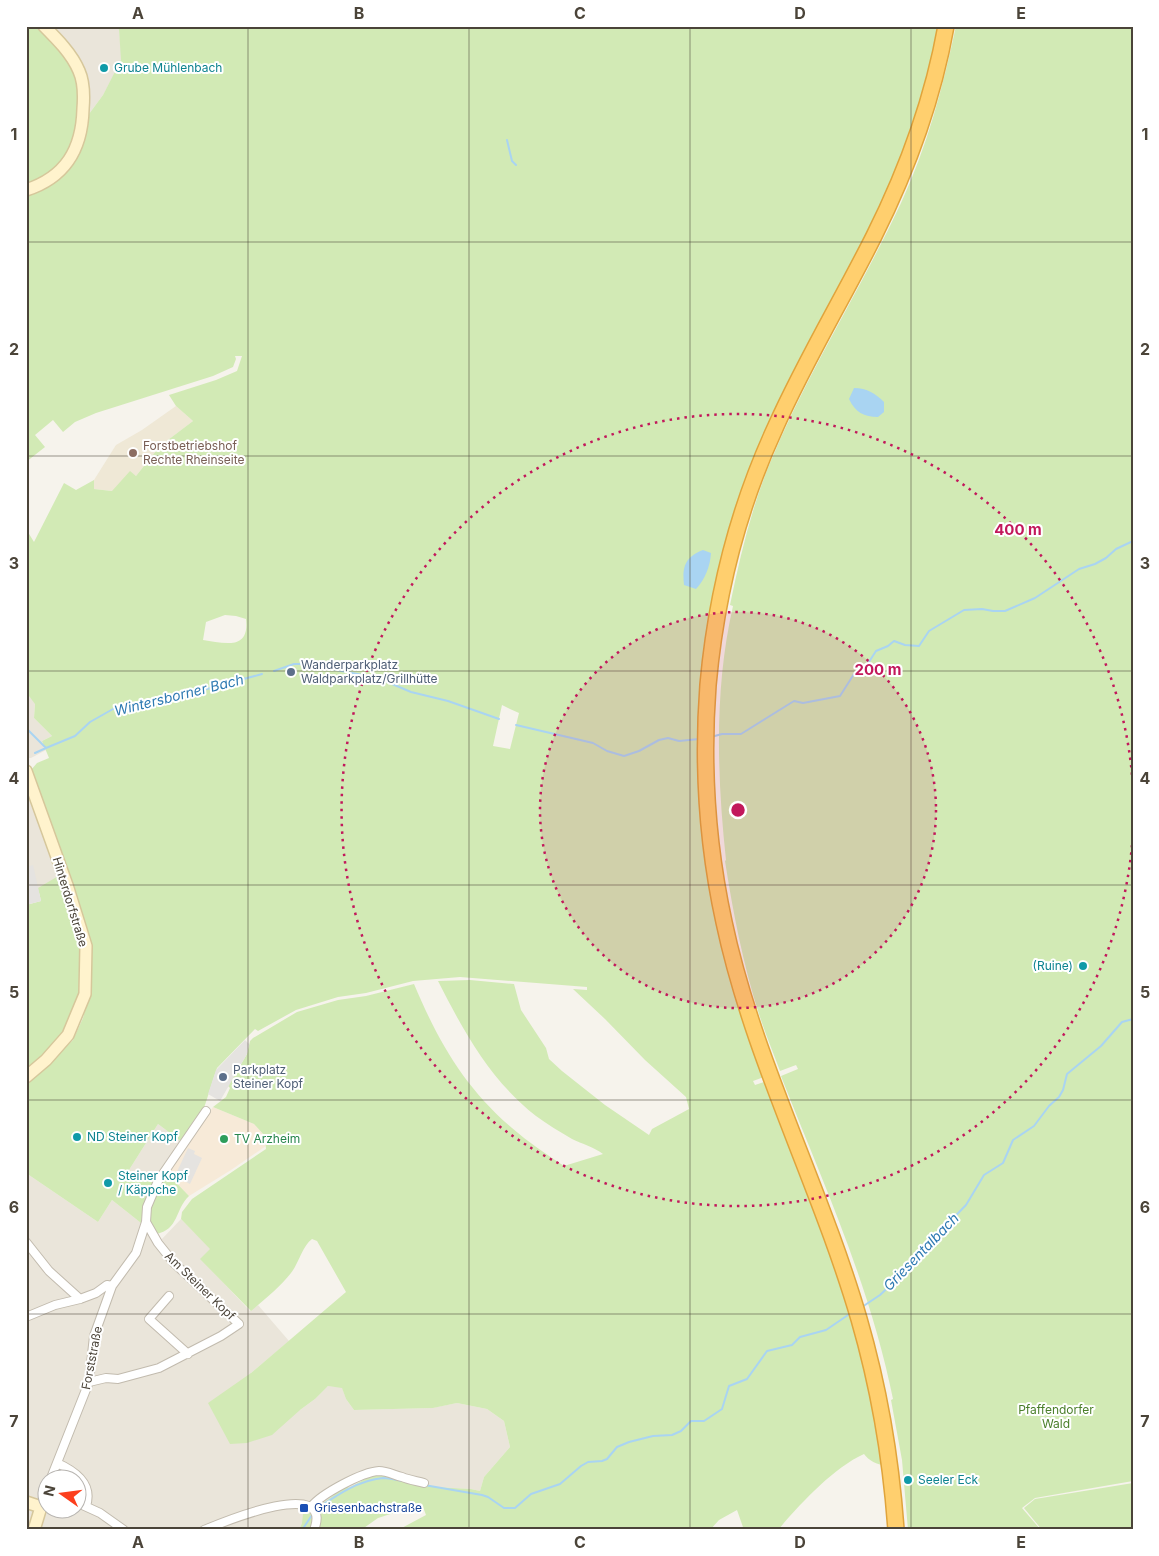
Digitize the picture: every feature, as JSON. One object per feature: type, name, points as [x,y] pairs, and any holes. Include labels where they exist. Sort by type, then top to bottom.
[{"type":"highway","points":[[904,1530],[898,1461],[866,1314],[824,1204],[756,1009],[732,923],[716,855],[714,725],[722,610],[732,547],[740,518],[763,455],[788,398],[874,236],[900,180],[927,103],[946,26]]},
{"type":"highway","points":[[722,610],[748,520],[770,459],[795,402],[873,255],[911,175],[935,105],[954,26]]},
{"type":"highway","points":[[882,1394],[896,1530]]},
{"type":"street","points":[[26,190],[47,180],[62,169],[73,155],[80,135],[83,114],[80,73],[73,59],[44,26]]},
{"type":"street","name":"Hinterdorfstraße","points":[[26,771],[86,946],[85,994],[68,1035],[46,1060],[26,1078]]},
{"type":"street","name":"Forststraße","points":[[55,1468],[89,1382],[94,1336],[112,1286],[135,1255],[146,1222],[147,1207],[158,1180],[206,1111]]},
{"type":"street","name":"Am Steiner Kopf","points":[[146,1222],[158,1243],[174,1263],[239,1324],[188,1354]]},
{"type":"street","points":[[26,1242],[49,1271],[80,1299]]},
{"type":"street","points":[[26,1317],[55,1305],[96,1293],[106,1285],[112,1286]]},
{"type":"street","points":[[89,1382],[106,1378],[118,1379],[159,1368],[188,1354],[149,1319],[170,1296]]},
{"type":"street","points":[[57,1463],[66,1468]]},
{"type":"street","points":[[311,1507],[336,1488],[370,1473],[380,1471],[391,1473],[424,1483]]},
{"type":"street","points":[[204,1530],[266,1508],[296,1504],[306,1505],[315,1510],[318,1517],[314,1530]]},
{"type":"street","points":[[88,1508],[100,1513],[124,1530]]},
{"type":"street","points":[[34,1530],[38,1518]]},
{"type":"shaded area","name":"Grube Mühlenbach","points":[[45,26],[117,26],[119,30],[122,60],[103,95],[89,114],[84,113]]},
{"type":"shaded area","name":"Forstbetriebshof Rechte Rheinseite","points":[[176,406],[193,421],[160,446],[136,476],[130,472],[113,491],[94,489],[94,480],[116,445],[142,430]]},
{"type":"shaded area","points":[[26,692],[35,703],[34,718],[52,736],[42,741],[46,750],[31,758],[26,758]]},
{"type":"shaded area","points":[[26,780],[60,875],[26,905]]},
{"type":"shaded area","points":[[33,865],[41,901],[26,905],[26,867]]},
{"type":"shaded area","name":"Parkplatz Steiner Kopf","points":[[245,1040],[249,1044],[247,1054],[220,1101],[208,1094],[216,1070]]},
{"type":"shaded area","points":[[213,1107],[254,1124],[265,1136],[266,1146],[189,1196],[166,1172]]},
{"type":"shaded area","points":[[158,1124],[182,1142],[154,1230],[161,1240],[181,1219],[211,1249],[201,1259],[250,1311],[258,1305],[289,1341],[251,1373],[300,1410],[328,1386],[342,1387],[346,1399],[354,1410],[432,1408],[457,1403],[487,1409],[504,1421],[510,1447],[484,1477],[480,1491],[435,1487],[412,1481],[370,1476],[349,1488],[333,1493],[335,1495],[318,1507],[322,1513],[302,1523],[299,1530],[26,1530],[26,1173],[98,1222],[112,1200],[141,1223],[143,1208],[153,1182],[129,1170]]},
{"type":"shaded area","points":[[188,1148],[195,1151],[194,1154],[202,1158],[190,1184],[175,1176]]},
{"type":"green space","points":[[26,26],[37,26],[43,31],[79,73],[79,135],[61,168],[26,187]]},
{"type":"green space","points":[[117,26],[944,26],[904,164],[787,397],[717,603],[702,810],[769,1075],[753,1081],[755,1085],[770,1080],[854,1320],[887,1465],[874,1462],[864,1454],[852,1460],[829,1477],[796,1509],[778,1530],[744,1530],[737,1510],[719,1520],[710,1530],[398,1530],[426,1515],[423,1507],[403,1510],[378,1518],[361,1530],[299,1530],[303,1514],[308,1511],[314,1518],[321,1513],[318,1507],[334,1495],[333,1493],[345,1485],[349,1488],[370,1476],[378,1474],[435,1487],[480,1491],[484,1477],[510,1447],[504,1421],[487,1409],[457,1403],[433,1408],[354,1410],[346,1399],[342,1388],[328,1386],[272,1435],[247,1443],[230,1444],[208,1403],[251,1373],[346,1292],[317,1241],[312,1239],[306,1245],[294,1269],[287,1278],[251,1311],[200,1259],[210,1249],[181,1219],[182,1212],[192,1199],[266,1149],[265,1136],[254,1124],[213,1107],[226,1097],[230,1088],[228,1086],[247,1054],[250,1041],[297,1012],[338,1000],[366,996],[414,984],[443,1044],[466,1079],[480,1096],[518,1133],[564,1166],[603,1154],[592,1147],[572,1139],[540,1119],[505,1087],[468,1037],[438,981],[470,980],[514,984],[521,1010],[546,1048],[549,1059],[605,1105],[649,1135],[652,1129],[689,1109],[686,1097],[645,1060],[573,989],[587,990],[587,987],[460,977],[413,981],[366,993],[338,997],[296,1010],[258,1031],[255,1029],[217,1068],[204,1108],[182,1142],[158,1124],[129,1170],[153,1182],[143,1208],[141,1223],[112,1200],[98,1222],[26,1173],[26,1084],[73,1040],[83,1018],[89,995],[89,943],[31,770],[37,763],[49,758],[42,741],[52,736],[34,718],[35,704],[26,692],[26,529],[34,542],[64,483],[76,490],[94,480],[94,489],[112,491],[130,471],[136,476],[160,446],[193,421],[176,406],[169,395],[237,371],[242,356],[235,356],[236,359],[233,367],[213,376],[96,413],[75,422],[63,432],[53,420],[35,435],[45,447],[26,462],[26,192],[63,170],[84,113],[89,114],[103,95],[121,60],[119,30]],"holes":[[[225,615],[246,619],[244,636],[234,643],[203,640],[206,622]],[[502,705],[519,713],[510,749],[493,746]]]},
{"type":"green space","name":"Pfaffendorfer Wald","points":[[956,26],[1133,26],[1133,1481],[1035,1498],[1022,1508],[1041,1530],[908,1530],[902,1460],[891,1400],[893,1399],[872,1315],[829,1195],[781,1076],[798,1069],[796,1065],[780,1071],[748,976],[725,861],[719,765],[720,701],[727,637],[733,606],[730,605],[742,551],[763,480],[800,397],[885,236],[910,182],[919,160],[946,72]]},
{"type":"green space","points":[[60,875],[82,946],[81,993],[63,1033],[51,1049],[26,1072],[26,905],[41,901],[38,888]]},
{"type":"green space","points":[[166,1172],[189,1196],[173,1224],[163,1232],[156,1234],[150,1218],[150,1210]]},
{"type":"green space","points":[[1133,1483],[1133,1530],[1042,1530],[1024,1508],[1035,1499]]},
{"type":"water","points":[[854,388],[867,390],[878,396],[884,402],[884,412],[878,417],[873,417],[864,415],[857,410],[849,399]]},
{"type":"water","points":[[703,550],[711,553],[710,563],[704,577],[696,589],[684,585],[684,568],[686,563],[692,556]]},
{"type":"waterway","points":[[507,140],[512,161],[516,165]]},
{"type":"waterway","name":"Wintersborner Bach","points":[[711,737],[722,734],[741,734],[794,701],[803,703],[840,696],[854,674],[865,668],[876,651],[894,641],[905,645],[919,646],[929,631],[964,610],[1005,611],[1035,598],[1079,569],[1095,564],[1106,558],[1116,549],[1133,541]]},
{"type":"waterway","name":"Wintersborner Bach","points":[[274,671],[294,664],[300,664],[378,678],[411,692],[448,701],[499,719]]},
{"type":"waterway","name":"Wintersborner Bach","points":[[46,748],[75,736],[90,722],[113,709],[144,706],[262,674]]},
{"type":"waterway","name":"Wintersborner Bach","points":[[516,725],[593,743],[607,751],[624,756],[639,751],[659,740],[668,738],[679,741],[699,739]]},
{"type":"waterway","points":[[26,728],[46,748],[35,753]]},
{"type":"waterway","name":"Griesentalbach","points":[[862,1307],[880,1295],[910,1266],[930,1239],[937,1235],[966,1205],[984,1175],[1003,1163],[1013,1140],[1034,1126],[1049,1106],[1059,1097],[1067,1074],[1101,1046],[1122,1022],[1133,1019]]},
{"type":"waterway","name":"Griesentalbach","points":[[424,1485],[482,1495],[504,1508],[515,1508],[531,1494],[560,1484],[588,1462],[607,1459],[617,1447],[653,1436],[672,1435],[681,1431],[691,1421],[704,1421],[722,1409],[729,1386],[747,1379],[767,1351],[792,1345],[800,1337],[826,1330],[851,1313]]},
{"type":"waterway","name":"Griesentalbach","points":[[318,1508],[341,1493],[374,1479],[383,1478],[402,1481]]},
{"type":"waterway","name":"Griesentalbach","points":[[302,1530],[312,1515]]},
{"type":"place","name":"Grube Mühlenbach","points":[[104,68]]},
{"type":"place","name":"Forstbetriebshof Rechte Rheinseite","points":[[133,453]]},
{"type":"place","name":"Wanderparkplatz Waldparkplatz/Grillhütte","points":[[291,672]]},
{"type":"place","name":"(Ruine)","points":[[1083,966]]},
{"type":"place","name":"Parkplatz Steiner Kopf","points":[[223,1077]]},
{"type":"place","name":"ND Steiner Kopf","points":[[77,1137]]},
{"type":"place","name":"TV Arzheim","points":[[224,1139]]},
{"type":"place","name":"Steiner Kopf / Käppche","points":[[108,1183]]},
{"type":"place","name":"Seeler Eck","points":[[908,1480]]},
{"type":"place","name":"Griesenbachstraße","points":[[304,1508]]}]
